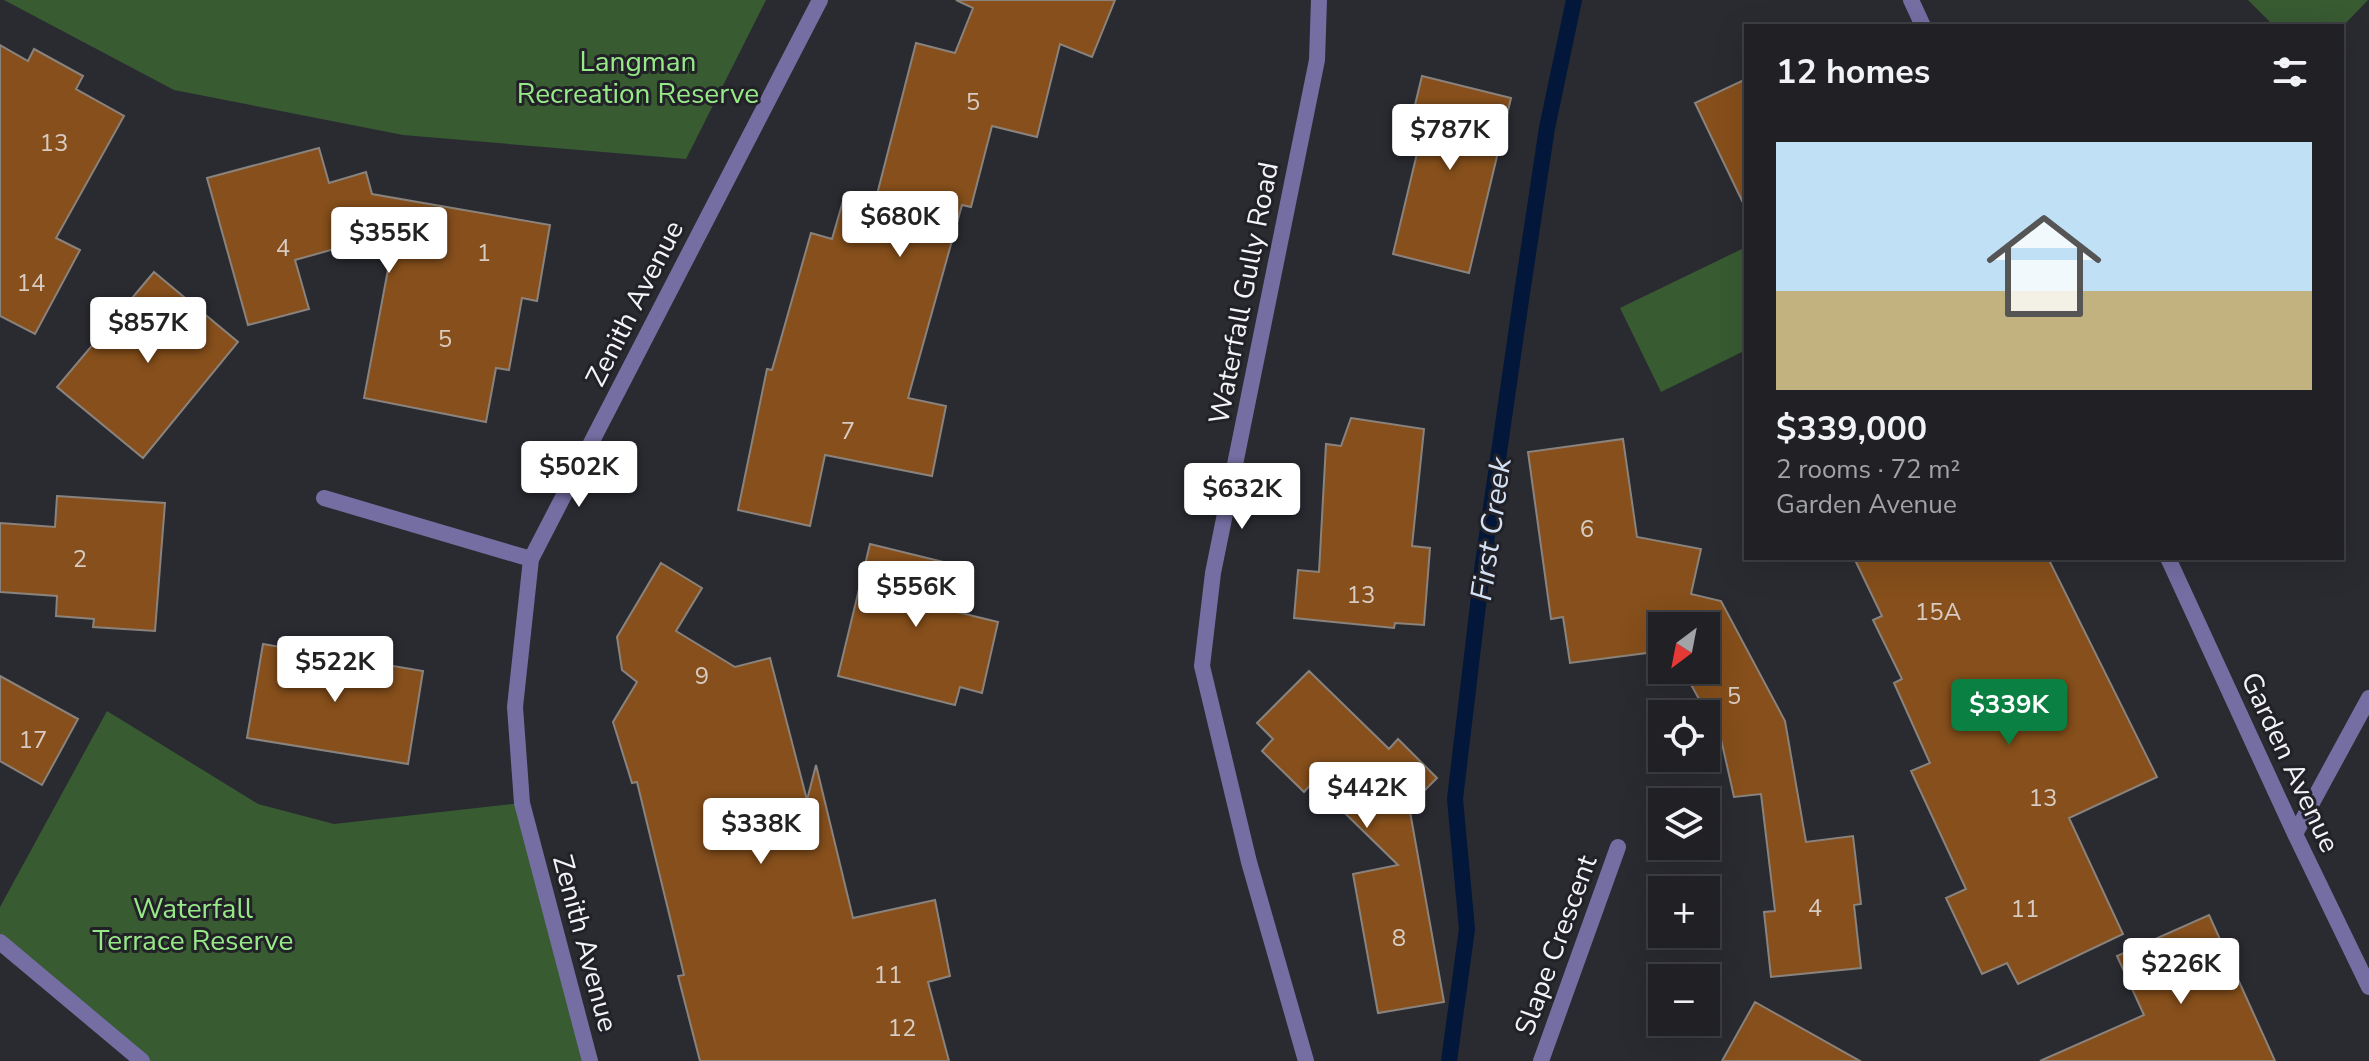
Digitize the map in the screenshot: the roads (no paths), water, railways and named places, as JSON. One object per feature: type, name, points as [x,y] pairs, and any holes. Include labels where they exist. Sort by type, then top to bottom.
[{"type":"street","name":"Zenith Avenue","points":[[590,1061],[522,803],[515,707],[531,559],[820,0]]},
{"type":"street","name":"Waterfall Gully Road","points":[[1306,1061],[1249,862],[1202,666],[1213,573],[1317,60],[1319,0]]},
{"type":"street","points":[[1911,0],[1922,24]]},
{"type":"street","points":[[324,498],[531,559]]},
{"type":"street","name":"Garden Avenue","points":[[2169,560],[2369,987]]},
{"type":"street","points":[[2295,834],[2369,698]]},
{"type":"street","name":"Slape Crescent","points":[[1541,1061],[1618,847]]},
{"type":"street","points":[[0,942],[142,1061]]},
{"type":"waterway","name":"First Creek","points":[[1449,1061],[1467,929],[1455,799],[1483,563],[1521,300],[1547,128],[1574,0]]},
{"type":"park label","name":"Langman Recreation Reserve","points":[[638,77]]},
{"type":"park label","name":"Waterfall Terrace Reserve","points":[[193,924]]}]
